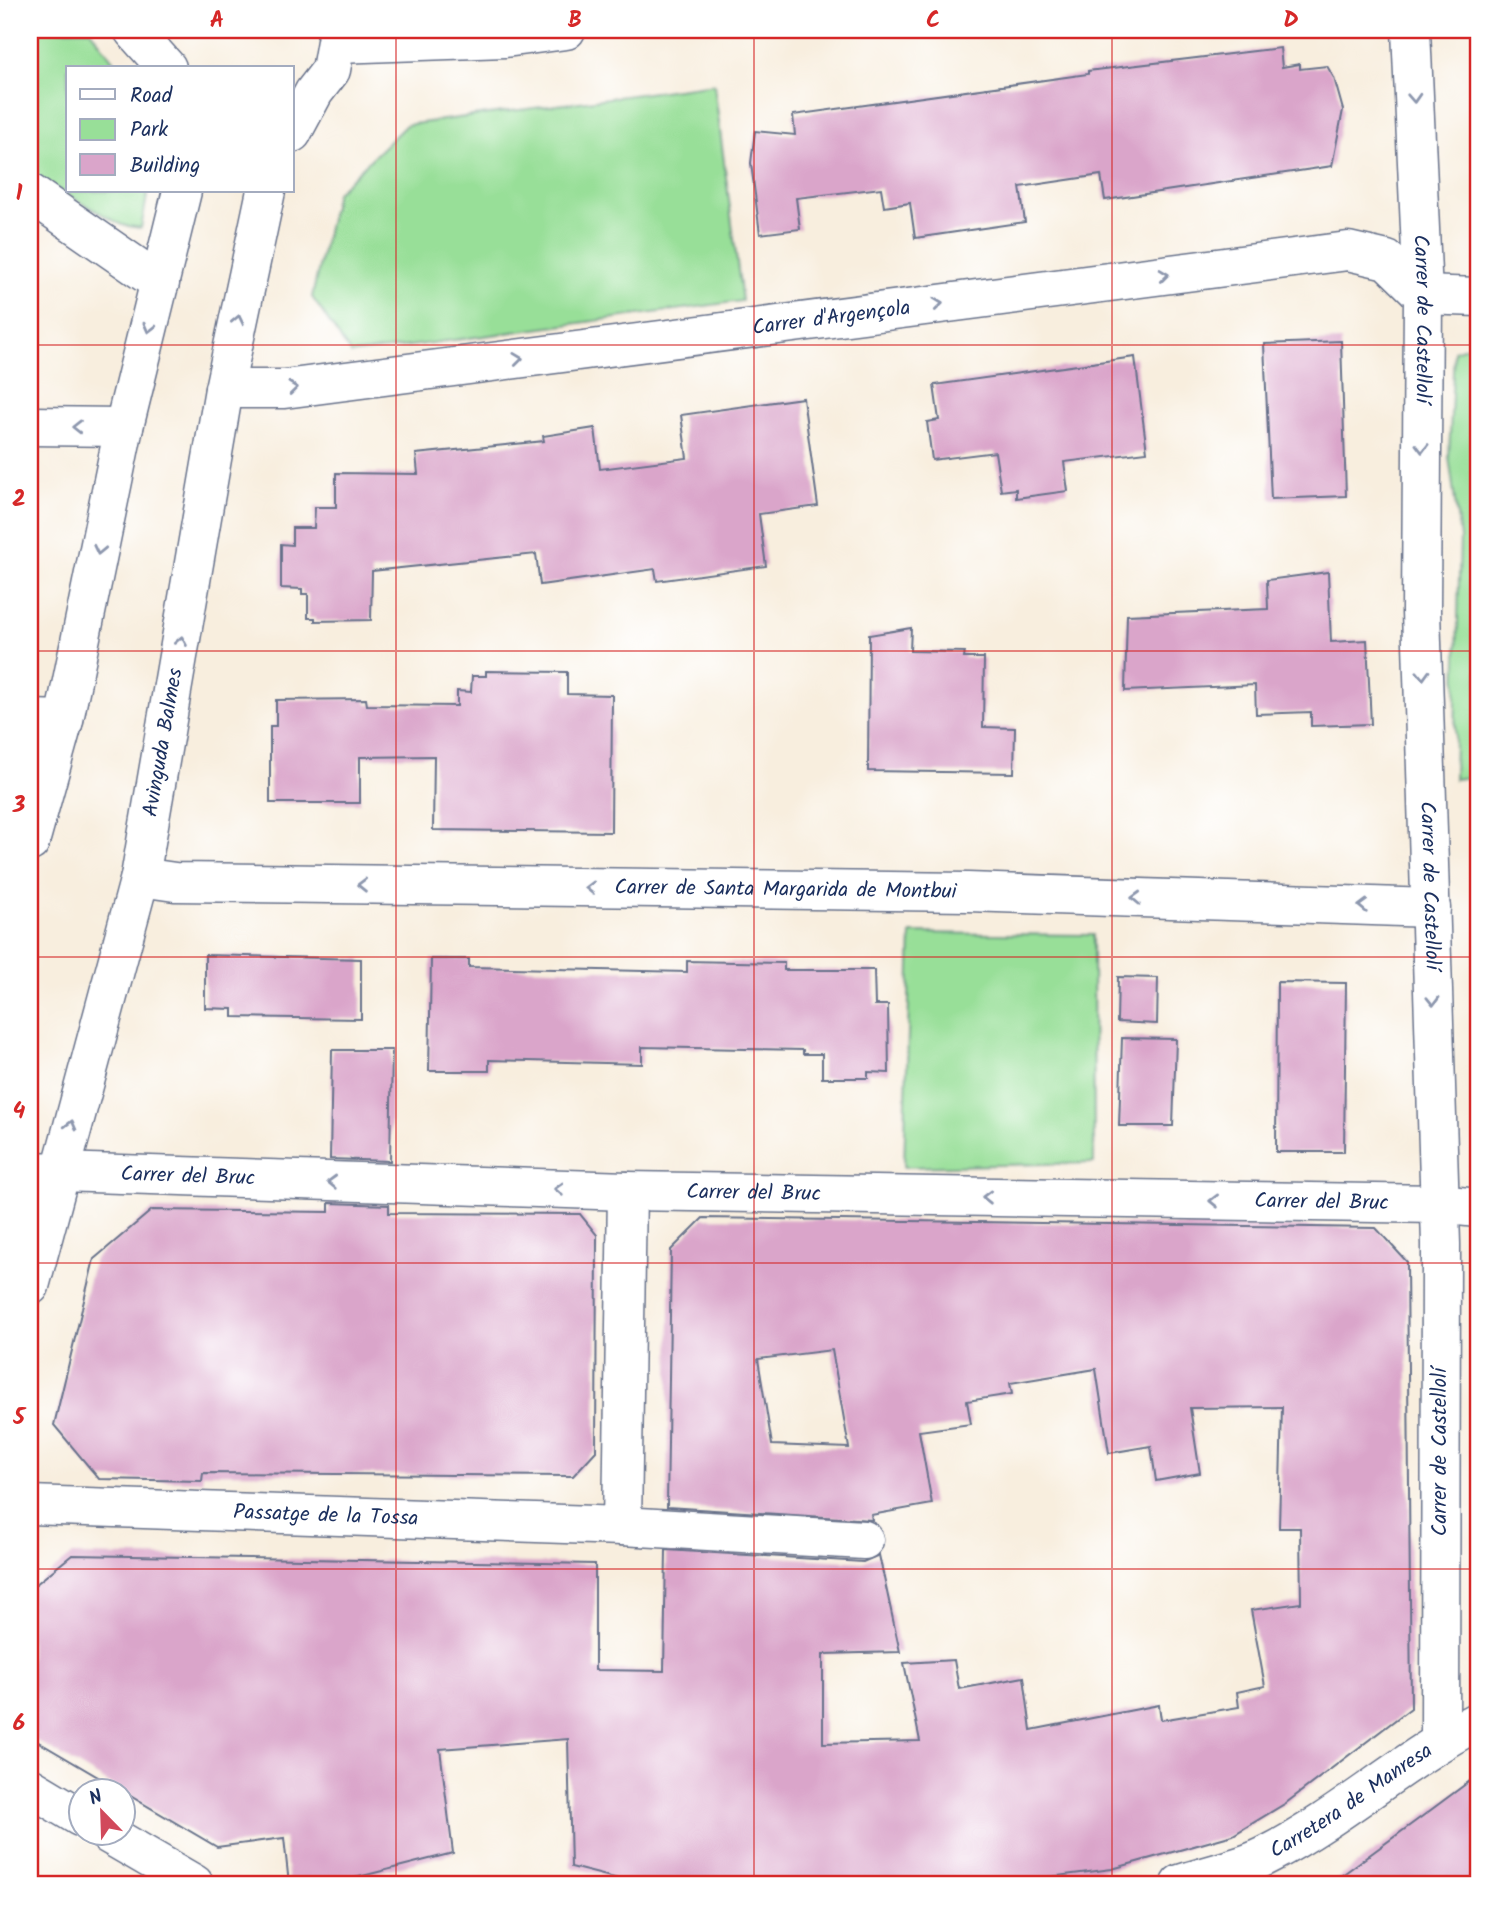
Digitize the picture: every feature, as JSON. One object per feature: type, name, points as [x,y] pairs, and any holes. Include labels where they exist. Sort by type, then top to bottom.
[{"type":"street","points":[[133,30],[165,66]]},
{"type":"street","points":[[294,125],[303,95],[331,70],[337,37],[505,37],[566,30]]},
{"type":"street","name":"Carrer de Castellolí","points":[[1411,30],[1423,295],[1421,611],[1438,1204],[1440,1740]]},
{"type":"street","points":[[30,842],[47,720],[124,427],[182,192]]},
{"type":"street","name":"Avinguda Balmes","points":[[30,1286],[44,1171],[139,877],[224,389],[266,192]]},
{"type":"street","points":[[30,193],[160,283]]},
{"type":"street","name":"Carrer d'Argençola","points":[[224,389],[284,389],[1348,251],[1387,260],[1423,295]]},
{"type":"street","points":[[1423,295],[1478,297]]},
{"type":"street","points":[[30,426],[124,427]]},
{"type":"street","name":"Carrer de Santa Margarida de Montbui","points":[[139,877],[175,882],[968,892],[1431,908]]},
{"type":"street","name":"Carrer del Bruc","points":[[44,1171],[628,1191],[1438,1204],[1478,1208]]},
{"type":"street","points":[[622,1526],[628,1191]]},
{"type":"street","name":"Passatge de la Tossa","points":[[30,1504],[622,1526],[864,1540]]},
{"type":"street","name":"Carretera de Manresa","points":[[1180,1884],[1270,1854],[1358,1799],[1440,1740],[1478,1721]]},
{"type":"street","points":[[30,1787],[66,1809]]},
{"type":"street","points":[[133,1848],[194,1884]]},
{"type":"green space","points":[[30,30],[90,30],[117,66],[66,66],[66,192],[148,192],[141,228],[122,225],[30,174]]},
{"type":"green space","points":[[714,84],[742,301],[351,354],[312,297],[336,193],[406,125]]},
{"type":"green space","points":[[1478,343],[1478,776],[1454,779],[1460,538],[1449,457],[1454,351]]},
{"type":"green space","points":[[911,933],[1093,935],[1094,1163],[904,1167]]},
{"type":"building","points":[[1280,48],[1282,67],[1300,64],[1300,69],[1327,66],[1334,78],[1343,110],[1332,166],[1105,200],[1101,175],[1020,187],[1025,222],[915,238],[910,203],[884,207],[881,188],[796,198],[800,229],[760,234],[751,163],[755,131],[795,135],[793,115],[1088,74],[1088,71]]},
{"type":"building","points":[[1341,341],[1346,496],[1271,499],[1264,344]]},
{"type":"building","points":[[1135,357],[1147,452],[1064,462],[1068,491],[1016,498],[1016,489],[1001,491],[995,452],[932,460],[927,422],[939,420],[934,385]]},
{"type":"building","points":[[803,398],[818,506],[759,514],[766,566],[657,581],[655,569],[540,585],[536,554],[372,571],[371,620],[315,621],[315,618],[308,618],[308,594],[302,594],[302,589],[281,588],[281,544],[292,545],[292,528],[314,528],[315,507],[336,507],[336,473],[418,474],[416,454],[544,441],[543,436],[595,428],[600,469],[687,458],[681,415]]},
{"type":"building","points":[[1328,572],[1331,642],[1367,640],[1371,724],[1311,726],[1311,712],[1256,714],[1255,685],[1125,691],[1127,615],[1268,609],[1267,580]]},
{"type":"building","points":[[911,628],[910,651],[965,652],[964,658],[984,658],[983,727],[1015,728],[1014,773],[868,771],[869,635]]},
{"type":"building","points":[[486,671],[567,672],[567,694],[612,695],[611,832],[433,830],[434,756],[360,757],[360,803],[270,803],[270,726],[276,726],[276,700],[366,699],[367,705],[457,706],[457,691],[471,692],[472,676],[486,676]]},
{"type":"building","points":[[205,955],[361,959],[361,1019],[233,1017],[233,1009],[205,1008]]},
{"type":"building","points":[[431,959],[469,959],[469,967],[687,972],[687,961],[784,963],[784,970],[874,970],[875,1005],[888,1005],[889,1073],[868,1072],[868,1078],[822,1078],[822,1054],[803,1054],[803,1050],[642,1047],[642,1064],[489,1060],[489,1071],[429,1071]]},
{"type":"building","points":[[1118,977],[1158,978],[1157,1024],[1117,1022]]},
{"type":"building","points":[[1277,982],[1346,983],[1344,1152],[1276,1152]]},
{"type":"building","points":[[1122,1038],[1176,1039],[1173,1126],[1119,1126]]},
{"type":"building","points":[[332,1050],[392,1050],[390,1161],[330,1159]]},
{"type":"building","points":[[329,1203],[389,1205],[389,1213],[580,1214],[597,1235],[596,1451],[573,1476],[203,1473],[202,1481],[99,1479],[54,1425],[94,1259],[152,1210],[329,1212]]},
{"type":"building","points":[[703,1218],[1376,1228],[1407,1262],[1411,1708],[1286,1803],[1233,1835],[1112,1869],[994,1884],[638,1884],[571,1867],[568,1739],[440,1749],[453,1853],[331,1884],[289,1884],[284,1838],[217,1847],[136,1799],[136,1778],[100,1778],[30,1737],[30,1589],[72,1555],[595,1564],[595,1670],[664,1671],[666,1550],[863,1562],[879,1555],[900,1652],[823,1654],[823,1743],[920,1741],[904,1663],[954,1660],[959,1689],[1024,1677],[1031,1730],[1159,1705],[1161,1720],[1239,1707],[1237,1692],[1265,1686],[1251,1610],[1301,1603],[1300,1528],[1279,1528],[1282,1407],[1190,1408],[1200,1473],[1156,1481],[1151,1446],[1109,1453],[1096,1369],[1010,1383],[1012,1394],[967,1401],[971,1424],[919,1431],[932,1504],[871,1515],[872,1520],[667,1507],[671,1250]],"holes":[[[832,1350],[849,1448],[772,1445],[758,1359]]]},
{"type":"building","points":[[1478,1775],[1478,1884],[1330,1884],[1424,1815]]}]
